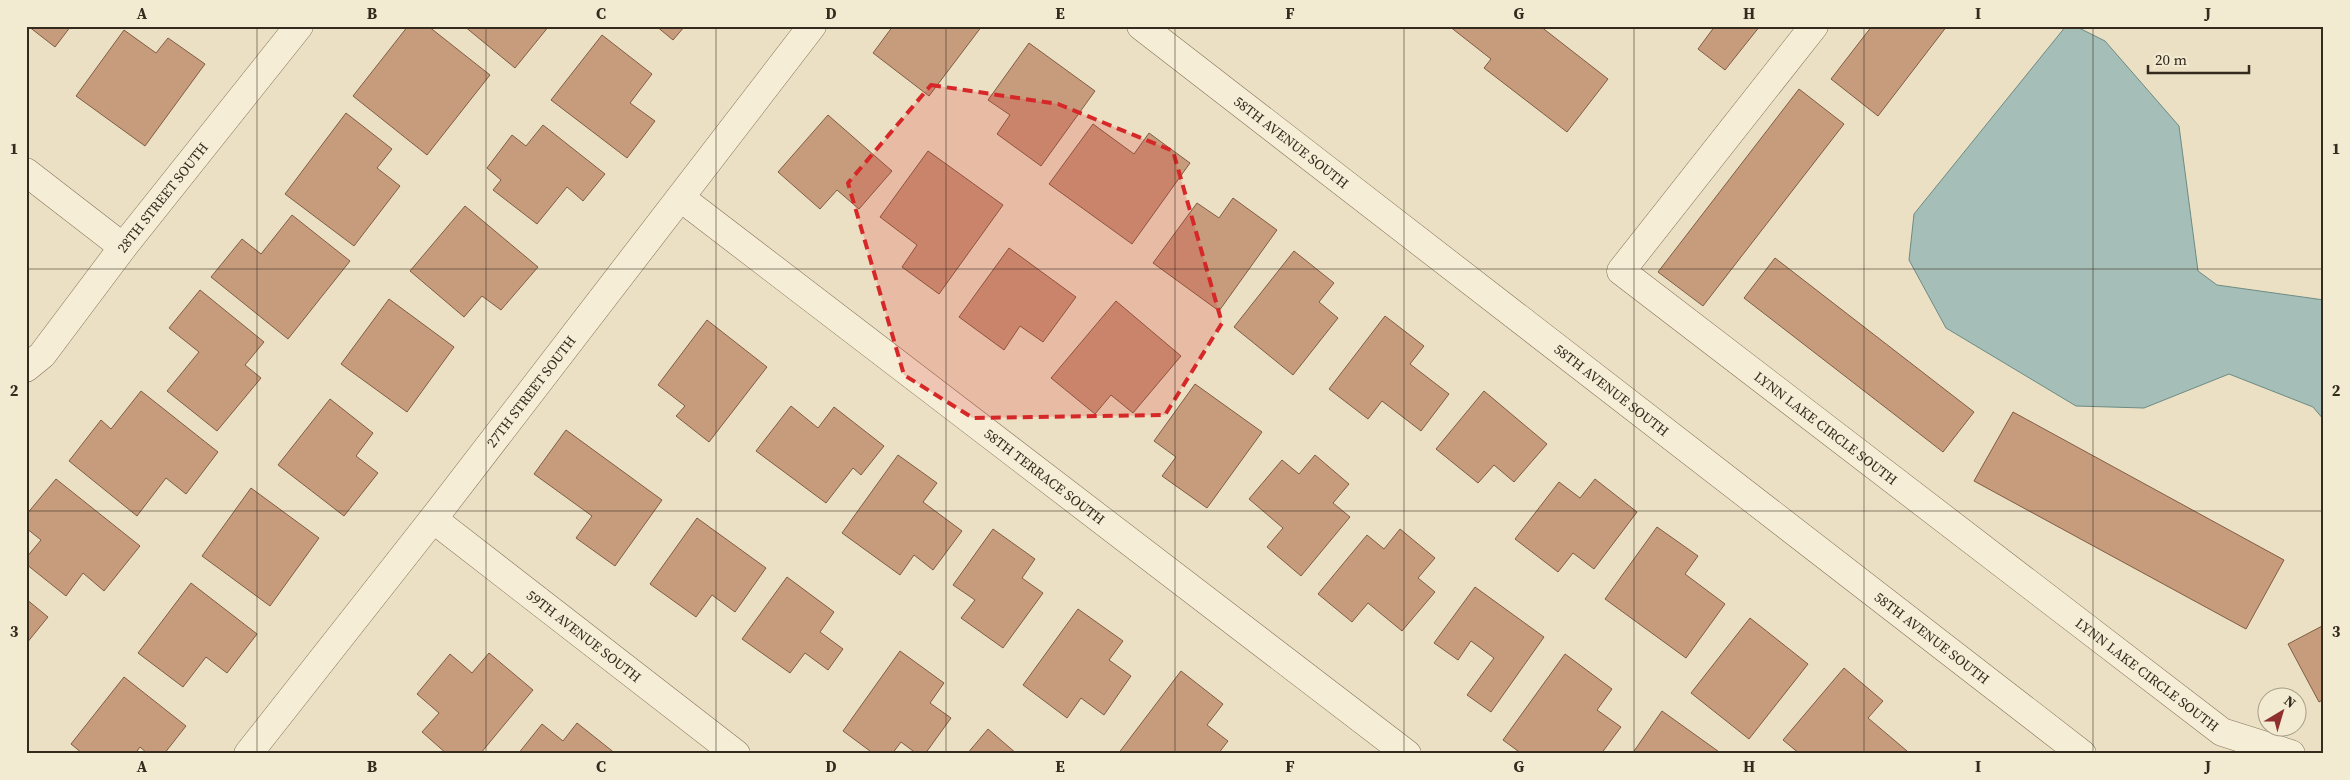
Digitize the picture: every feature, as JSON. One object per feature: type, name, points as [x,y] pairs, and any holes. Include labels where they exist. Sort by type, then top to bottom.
[{"type":"street","name":"28TH STREET SOUTH","points":[[26,368],[42,355],[123,247],[300,26]]},
{"type":"street","name":"27TH STREET SOUTH","points":[[248,754],[433,519],[812,26]]},
{"type":"street","name":"58TH AVENUE SOUTH","points":[[1140,26],[2082,754]]},
{"type":"street","name":"LYNN LAKE CIRCLE SOUTH","points":[[1814,26],[1621,271],[2222,732],[2291,754]]},
{"type":"street","points":[[26,172],[123,247]]},
{"type":"street","name":"58TH TERRACE SOUTH","points":[[681,198],[1407,754]]},
{"type":"street","name":"59TH AVENUE SOUTH","points":[[433,519],[736,754]]},
{"type":"highlighted area","points":[[931,85],[1058,104],[1173,151],[1222,323],[1165,415],[973,418],[904,375],[848,183]]},
{"type":"water","points":[[2066,26],[2075,26],[2105,41],[2179,126],[2198,271],[2217,285],[2324,300],[2324,420],[2313,407],[2229,374],[2144,408],[2076,406],[1946,328],[1909,260],[1914,214]]},
{"type":"building","points":[[28,26],[71,26],[55,47]]},
{"type":"building","points":[[408,26],[428,26],[490,75],[427,155],[353,96]]},
{"type":"building","points":[[464,26],[549,26],[515,68]]},
{"type":"building","points":[[656,26],[685,26],[673,40]]},
{"type":"building","points":[[893,26],[982,26],[929,96],[873,53]]},
{"type":"building","points":[[1449,26],[1540,26],[1608,79],[1567,132],[1484,68],[1491,59]]},
{"type":"building","points":[[1715,26],[1760,26],[1725,70],[1698,49]]},
{"type":"building","points":[[1872,26],[1947,26],[1878,116],[1831,79]]},
{"type":"building","points":[[124,30],[156,53],[168,38],[205,64],[145,146],[76,96]]},
{"type":"building","points":[[602,35],[652,74],[630,103],[655,121],[627,158],[551,100]]},
{"type":"building","points":[[1029,43],[1095,91],[1041,166],[997,134],[1010,115],[988,100]]},
{"type":"building","points":[[1799,89],[1844,124],[1703,306],[1658,272]]},
{"type":"building","points":[[346,113],[392,149],[377,168],[400,186],[354,246],[285,194]]},
{"type":"building","points":[[828,115],[892,171],[859,209],[837,190],[820,209],[778,172]]},
{"type":"building","points":[[1093,124],[1134,154],[1149,133],[1190,163],[1132,244],[1049,184]]},
{"type":"building","points":[[543,125],[605,174],[583,201],[567,187],[537,224],[493,190],[501,180],[487,168],[512,135],[526,146]]},
{"type":"building","points":[[928,151],[1003,205],[939,294],[902,267],[917,245],[880,217]]},
{"type":"building","points":[[1233,198],[1277,230],[1219,311],[1153,263],[1197,203],[1219,218]]},
{"type":"building","points":[[465,206],[538,267],[501,310],[482,296],[464,317],[410,271]]},
{"type":"building","points":[[292,215],[350,261],[288,339],[211,277],[242,239],[261,254]]},
{"type":"building","points":[[1009,248],[1076,297],[1043,342],[1020,326],[1004,350],[959,317]]},
{"type":"building","points":[[1294,251],[1334,283],[1319,302],[1338,318],[1293,375],[1234,327]]},
{"type":"building","points":[[1775,258],[1974,412],[1943,452],[1744,298]]},
{"type":"building","points":[[200,290],[264,342],[245,365],[261,378],[217,431],[167,391],[199,352],[169,328]]},
{"type":"building","points":[[389,299],[454,347],[407,412],[341,364]]},
{"type":"building","points":[[1116,301],[1181,356],[1133,413],[1111,395],[1095,414],[1051,378]]},
{"type":"building","points":[[1385,316],[1424,346],[1410,364],[1449,394],[1421,431],[1382,401],[1368,419],[1329,389]]},
{"type":"building","points":[[707,320],[767,367],[709,442],[676,416],[685,406],[658,385]]},
{"type":"building","points":[[1195,384],[1262,432],[1207,508],[1162,476],[1176,457],[1154,441]]},
{"type":"building","points":[[141,391],[218,452],[186,494],[166,478],[137,516],[69,461],[101,420],[111,429]]},
{"type":"building","points":[[1484,391],[1547,444],[1514,482],[1494,465],[1478,483],[1436,449]]},
{"type":"building","points":[[330,399],[373,433],[356,456],[378,473],[344,516],[278,465]]},
{"type":"building","points":[[791,406],[818,428],[834,407],[884,446],[861,475],[853,468],[826,503],[756,451]]},
{"type":"building","points":[[2013,412],[2284,560],[2246,629],[1974,481]]},
{"type":"building","points":[[566,430],[662,500],[615,566],[576,538],[592,516],[534,474]]},
{"type":"building","points":[[898,455],[937,483],[923,502],[962,531],[933,570],[914,555],[900,575],[842,533]]},
{"type":"building","points":[[1315,455],[1349,484],[1333,503],[1350,517],[1301,576],[1267,547],[1283,528],[1249,499],[1282,460],[1299,474]]},
{"type":"building","points":[[56,479],[140,546],[104,591],[83,573],[66,596],[26,564],[26,558],[41,540],[26,528],[26,515]]},
{"type":"building","points":[[1595,479],[1637,512],[1594,569],[1573,553],[1558,572],[1515,539],[1559,482],[1580,498]]},
{"type":"building","points":[[251,488],[319,538],[270,606],[202,556]]},
{"type":"building","points":[[697,518],[766,568],[735,612],[712,595],[696,617],[650,584]]},
{"type":"building","points":[[1657,527],[1698,556],[1685,574],[1725,604],[1686,658],[1605,599]]},
{"type":"building","points":[[993,529],[1035,559],[1022,578],[1043,593],[1003,648],[961,618],[975,600],[953,585]]},
{"type":"building","points":[[1400,529],[1435,558],[1418,578],[1435,592],[1402,631],[1368,603],[1352,622],[1318,594],[1367,535],[1384,549]]},
{"type":"building","points":[[787,577],[834,612],[820,632],[843,649],[828,670],[805,653],[790,673],[742,639]]},
{"type":"building","points":[[191,583],[257,634],[227,673],[206,657],[183,687],[138,653]]},
{"type":"building","points":[[1475,587],[1544,637],[1491,712],[1467,695],[1494,658],[1471,641],[1458,660],[1434,643]]},
{"type":"building","points":[[26,599],[48,617],[26,644]]},
{"type":"building","points":[[1078,609],[1123,641],[1109,660],[1131,676],[1104,715],[1081,698],[1067,718],[1023,685]]},
{"type":"building","points":[[1750,618],[1808,664],[1749,739],[1691,693]]},
{"type":"building","points":[[2324,625],[2324,699],[2319,702],[2288,644]]},
{"type":"building","points":[[900,651],[944,683],[930,703],[951,718],[925,754],[917,754],[901,742],[892,754],[874,754],[843,731]]},
{"type":"building","points":[[489,653],[533,690],[480,754],[447,754],[422,732],[439,713],[417,694],[450,654],[472,673]]},
{"type":"building","points":[[1565,654],[1612,689],[1597,710],[1621,727],[1601,754],[1522,754],[1503,740]]},
{"type":"building","points":[[1844,668],[1883,701],[1868,718],[1907,751],[1905,754],[1800,754],[1783,740]]},
{"type":"building","points":[[1181,671],[1223,704],[1207,725],[1228,741],[1218,754],[1118,754]]},
{"type":"building","points":[[124,677],[186,726],[164,754],[148,754],[140,747],[135,754],[83,754],[71,744]]},
{"type":"building","points":[[1662,711],[1722,754],[1632,754]]},
{"type":"building","points":[[577,723],[616,754],[518,754],[542,724],[563,741]]},
{"type":"building","points":[[988,729],[1017,754],[967,754]]}]
